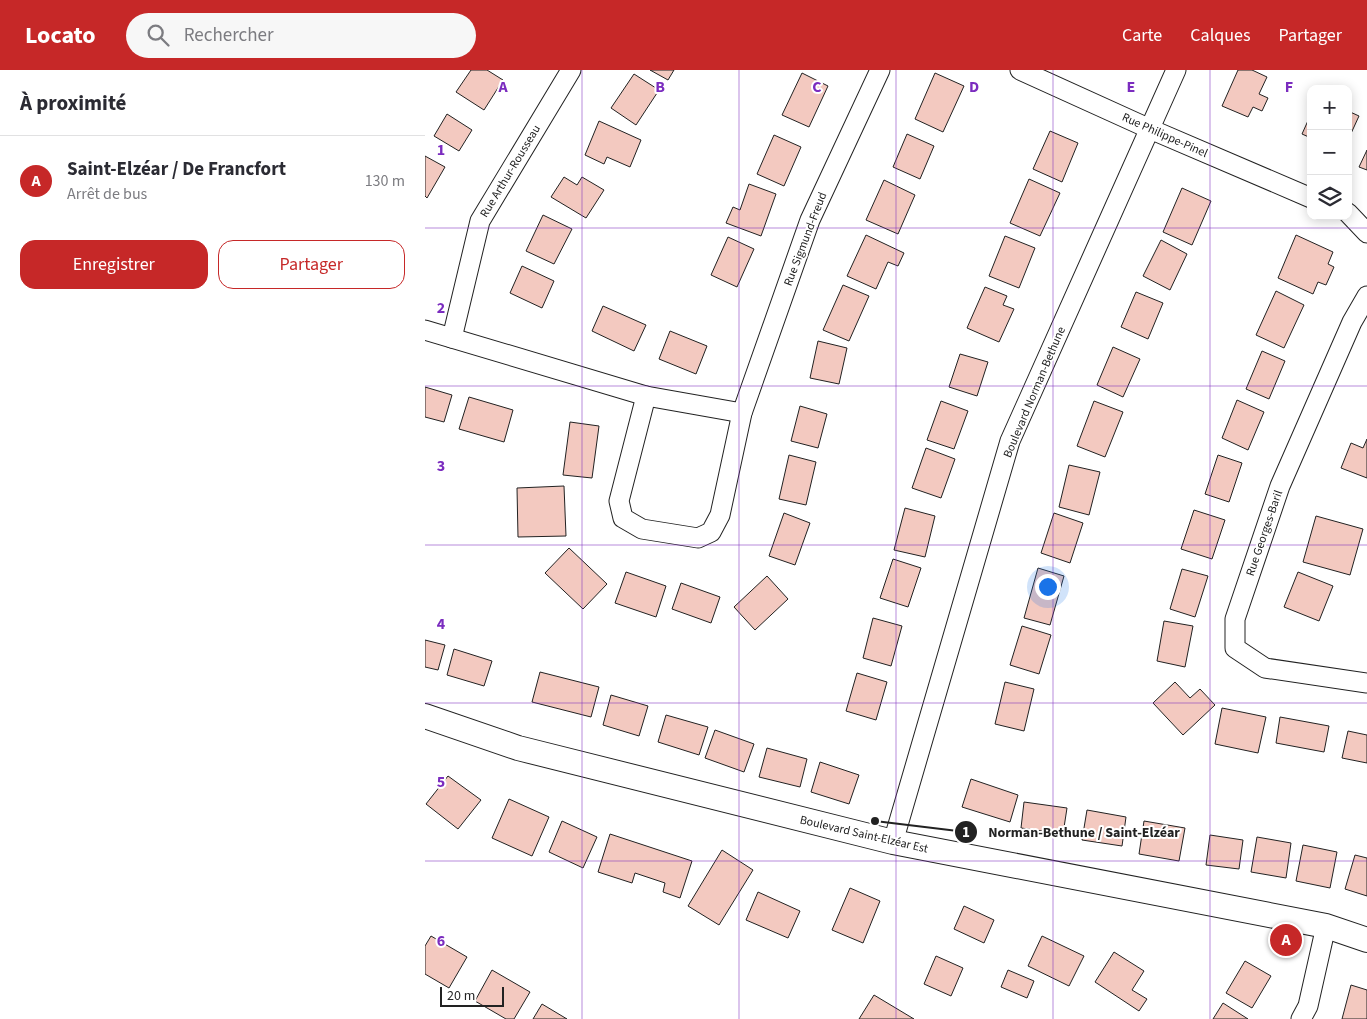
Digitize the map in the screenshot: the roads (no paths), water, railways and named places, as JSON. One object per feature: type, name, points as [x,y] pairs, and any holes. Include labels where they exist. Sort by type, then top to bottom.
[{"type":"street","name":"Rue Arthur-Rousseau","points":[[452,338],[481,221],[571,70]]},
{"type":"street","name":"Rue Sigmund-Freud","points":[[647,396],[619,501],[623,518],[643,529],[698,538],[711,532],[720,515],[742,414],[810,220],[880,70]]},
{"type":"street","name":"Rue Philippe-Pinel","points":[[1020,70],[1150,129],[1307,196]]},
{"type":"street","name":"Boulevard Norman-Bethune","points":[[893,842],[1010,441],[1176,70]]},
{"type":"street","points":[[1352,217],[1367,233]]},
{"type":"street","name":"Rue Georges-Baril","points":[[1367,296],[1351,322],[1280,486],[1235,619],[1235,648],[1265,668],[1367,683]]},
{"type":"street","points":[[425,330],[647,396],[742,414]]},
{"type":"street","name":"Boulevard Saint-Elzéar Est","points":[[425,716],[518,748],[893,842],[1326,926],[1367,940]]},
{"type":"street","points":[[1301,1019],[1308,1006],[1326,926]]},
{"type":"place","name":"Norman-Bethune / Saint-Elzéar","points":[[875,821]]},
{"type":"place","name":"Saint-Elzéar / De Francfort","points":[[1286,940]]}]
